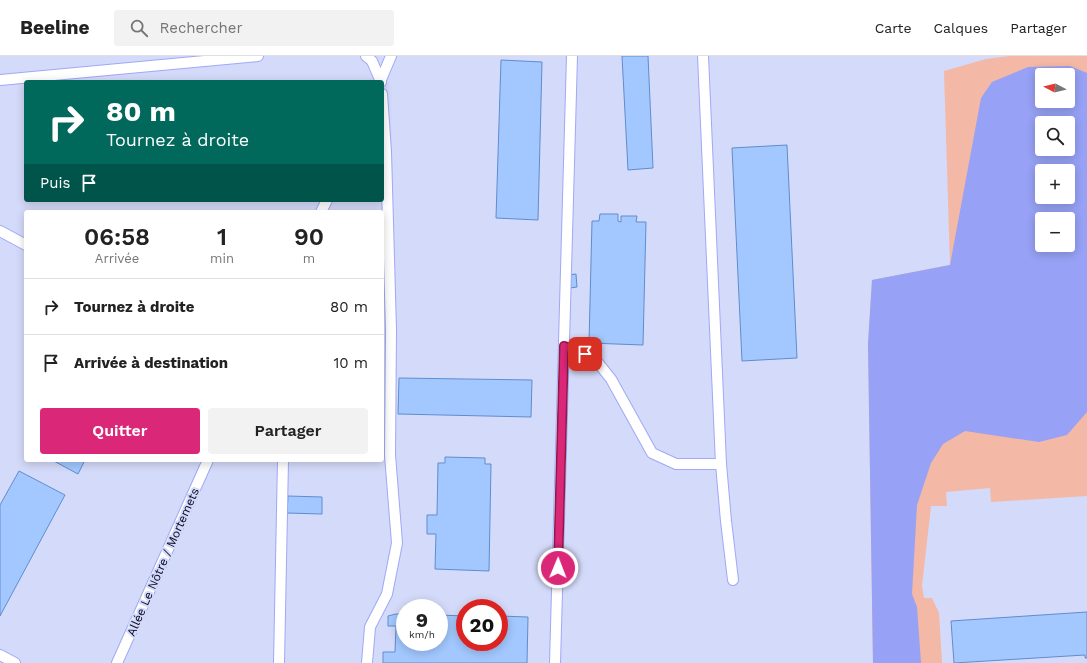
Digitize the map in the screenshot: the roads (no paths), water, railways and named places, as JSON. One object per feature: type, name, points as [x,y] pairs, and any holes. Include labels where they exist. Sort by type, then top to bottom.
[{"type":"lane","points":[[0,80],[258,56]]},
{"type":"lane","points":[[366,56],[372,61],[380,80]]},
{"type":"lane","points":[[382,80],[391,56]]},
{"type":"lane","points":[[555,663],[572,56]]},
{"type":"lane","points":[[703,56],[721,464],[733,580]]},
{"type":"lane","points":[[368,663],[370,627],[387,594],[397,543],[390,455],[387,331],[386,160],[384,127]]},
{"type":"lane","points":[[0,231],[24,244]]},
{"type":"lane","points":[[564,346],[595,359],[611,379],[652,453],[676,464],[721,464]]},
{"type":"lane","name":"Allée Le Nôtre / Mortemets","points":[[117,663],[207,462]]},
{"type":"lane","points":[[279,663],[283,462]]},
{"type":"lane","points":[[0,655],[15,663]]},
{"type":"water","points":[[1070,66],[1075,68],[1035,68],[1035,108],[1075,108],[1075,68],[1087,73],[1087,412],[1067,435],[1039,442],[965,431],[943,444],[931,463],[917,505],[912,594],[917,607],[921,663],[873,663],[868,344],[872,280],[950,265],[981,98],[992,82],[1028,67]]}]
